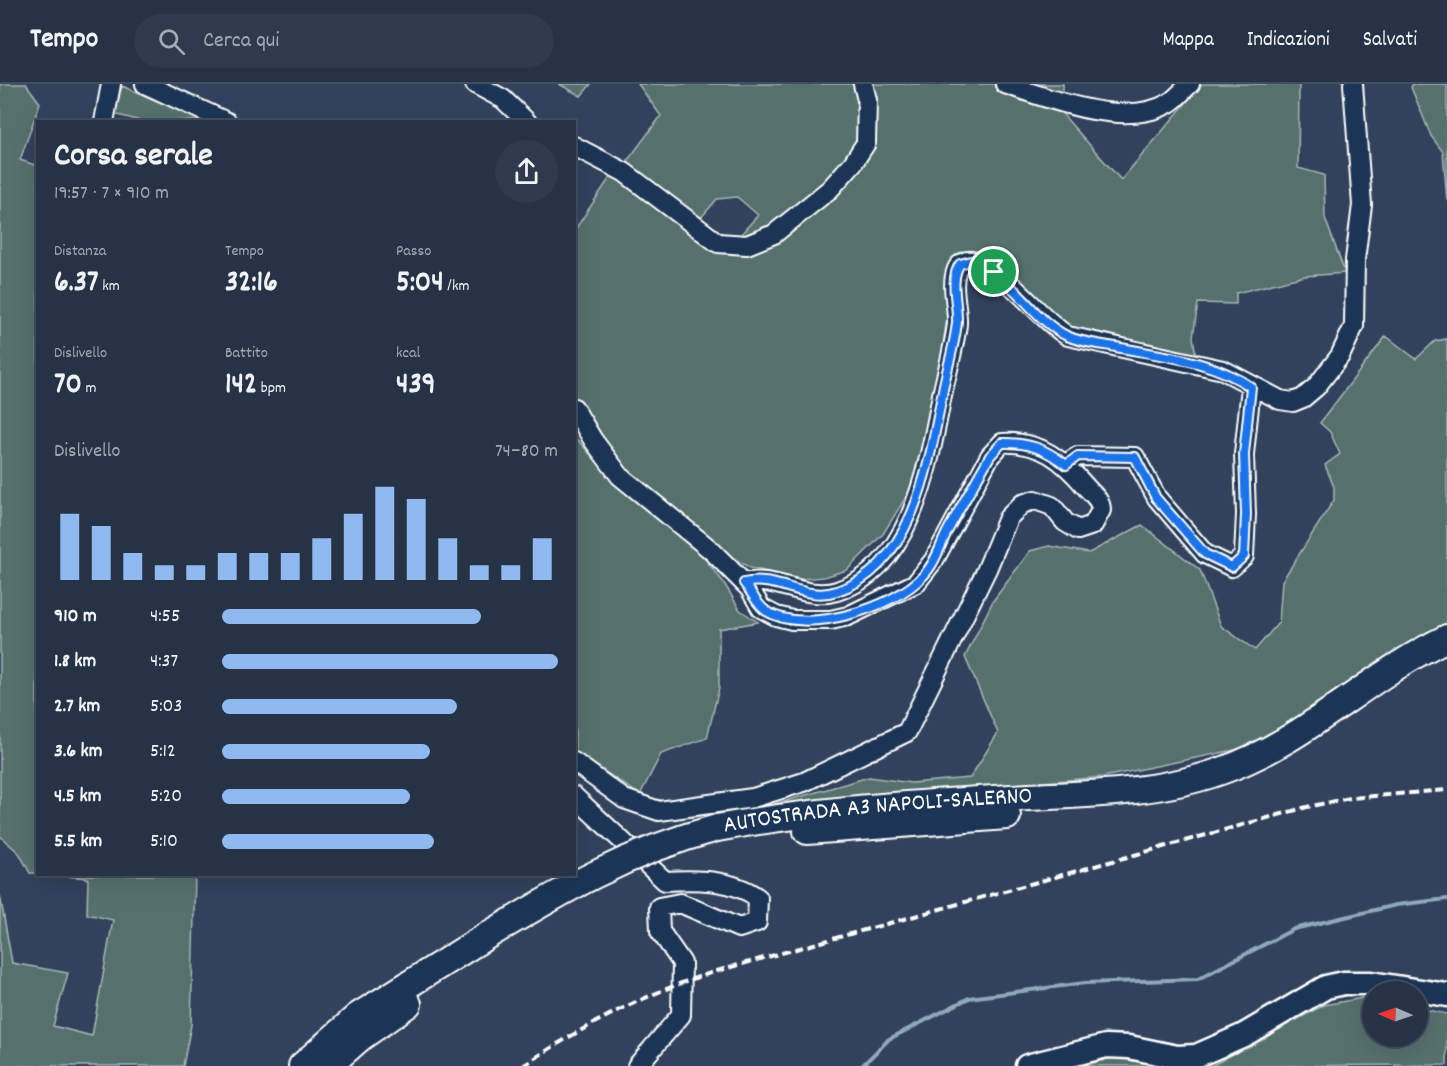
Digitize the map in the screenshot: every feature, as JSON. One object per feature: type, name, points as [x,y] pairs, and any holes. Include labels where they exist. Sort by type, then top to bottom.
[{"type":"highway","name":"AUTOSTRADA A3 NAPOLI-SALERNO","points":[[302,1066],[358,1016],[483,947],[631,873],[719,836],[846,810],[1115,792],[1183,783],[1241,764],[1296,736],[1405,661],[1447,638]]},
{"type":"highway","name":"AUTOSTRADA A3 NAPOLI-SALERNO","points":[[719,836],[764,835],[1120,809],[1203,795],[1246,780],[1305,751],[1418,672],[1447,656]]},
{"type":"highway","name":"AUTOSTRADA A3 NAPOLI-SALERNO","points":[[328,1066],[386,1018],[483,947]]},
{"type":"main road","points":[[1028,1066],[1106,1046],[1129,1047],[1177,1057],[1196,1056],[1228,1043],[1326,987],[1344,983],[1371,983],[1447,995]]},
{"type":"street","points":[[104,120],[111,84]]},
{"type":"street","points":[[145,84],[223,120]]},
{"type":"street","points":[[475,84],[502,99],[525,120]]},
{"type":"street","points":[[576,147],[624,172],[718,243],[747,245],[774,234],[830,189],[853,164],[866,143],[867,100],[863,84]]},
{"type":"street","points":[[1005,84],[1070,106],[1145,112],[1170,103],[1190,84]]},
{"type":"street","points":[[744,583],[767,580],[808,593],[837,591],[867,574],[893,546],[908,523],[921,492],[957,323],[956,274],[960,264],[965,262],[980,263],[994,272],[1048,323],[1068,336],[1223,370],[1251,387],[1280,400],[1298,401],[1316,387],[1340,356],[1353,326],[1355,260],[1362,205],[1353,84]]},
{"type":"street","points":[[1066,465],[1078,456],[1135,457],[1156,498],[1205,554],[1232,567],[1244,556],[1246,514],[1244,454],[1251,387]]},
{"type":"street","points":[[576,412],[592,440],[620,476],[711,550],[744,583],[761,608],[776,616],[812,621],[848,616],[886,600],[923,576],[996,447],[1002,443],[1033,446],[1066,465],[1101,504],[1097,521],[1088,528],[1074,530],[1052,506],[1035,500],[1022,504],[1008,518],[987,569],[907,732],[804,782],[753,798],[659,811],[624,799],[576,763]]},
{"type":"street","points":[[576,798],[665,881],[693,879],[745,888],[758,898],[757,922],[739,928],[680,903],[659,907],[660,931],[681,963],[681,1015],[637,1066]]},
{"type":"green space","points":[[0,84],[26,84],[40,103],[20,160],[36,165],[36,873],[30,873],[19,853],[0,836]]},
{"type":"green space","points":[[559,84],[591,84],[581,96]]},
{"type":"green space","points":[[638,84],[1063,84],[1063,115],[1121,180],[1202,84],[1299,84],[1298,168],[1324,175],[1325,218],[1345,273],[1305,276],[1236,293],[1236,304],[1198,303],[1193,337],[1196,356],[1075,331],[969,253],[948,291],[947,317],[934,407],[914,484],[883,534],[847,570],[824,577],[801,579],[750,568],[729,555],[616,462],[576,403],[576,228],[613,173],[727,250],[758,215],[737,197],[717,199],[700,219],[625,164],[661,116]]},
{"type":"green space","points":[[1413,84],[1447,84],[1447,201],[1443,152],[1431,136],[1411,87]]},
{"type":"green space","points":[[122,86],[203,120],[137,120],[114,114]]},
{"type":"green space","points":[[1386,336],[1416,359],[1435,341],[1447,339],[1447,628],[1310,712],[1244,748],[1103,777],[775,804],[869,777],[911,783],[970,778],[998,733],[965,657],[993,601],[1030,551],[1049,546],[1089,553],[1142,525],[1200,570],[1221,626],[1255,650],[1279,622],[1282,581],[1334,500],[1334,487],[1325,465],[1340,454],[1330,432],[1320,423]]},
{"type":"green space","points":[[576,438],[615,482],[700,553],[724,583],[740,610],[758,622],[719,629],[719,688],[707,738],[661,754],[640,795],[576,753]]},
{"type":"green space","points":[[64,876],[195,876],[191,1025],[183,1066],[0,1066],[0,895],[12,963],[68,973],[53,1026],[92,1036],[113,920],[87,914],[88,878]]},
{"type":"green space","points":[[1362,998],[1362,1047],[1428,1047],[1428,1010],[1447,1014],[1447,1065],[1211,1066],[1324,1005]]},
{"type":"green space","points":[[1116,1057],[1158,1066],[1082,1066]]},
{"type":"waterway","points":[[862,1066],[889,1039],[969,998],[1085,983],[1198,979],[1294,929],[1396,905],[1447,899]]},
{"type":"railway","points":[[523,1066],[617,1011],[666,989],[717,971],[1307,807],[1350,798],[1447,790]]},
{"type":"route","points":[[971,261],[980,263],[994,272],[1011,285],[1048,323],[1068,336],[1223,370],[1251,387],[1244,454],[1246,514],[1244,556],[1232,567],[1205,554],[1156,498],[1135,457],[1078,456],[1066,465],[1042,448],[1022,443],[1002,443],[990,456],[928,570],[916,583],[862,611],[831,620],[792,620],[776,616],[761,608],[744,583],[767,580],[808,593],[837,591],[867,574],[893,546],[908,523],[921,492],[928,462],[957,323],[955,291],[957,268],[960,264],[971,261]]}]
